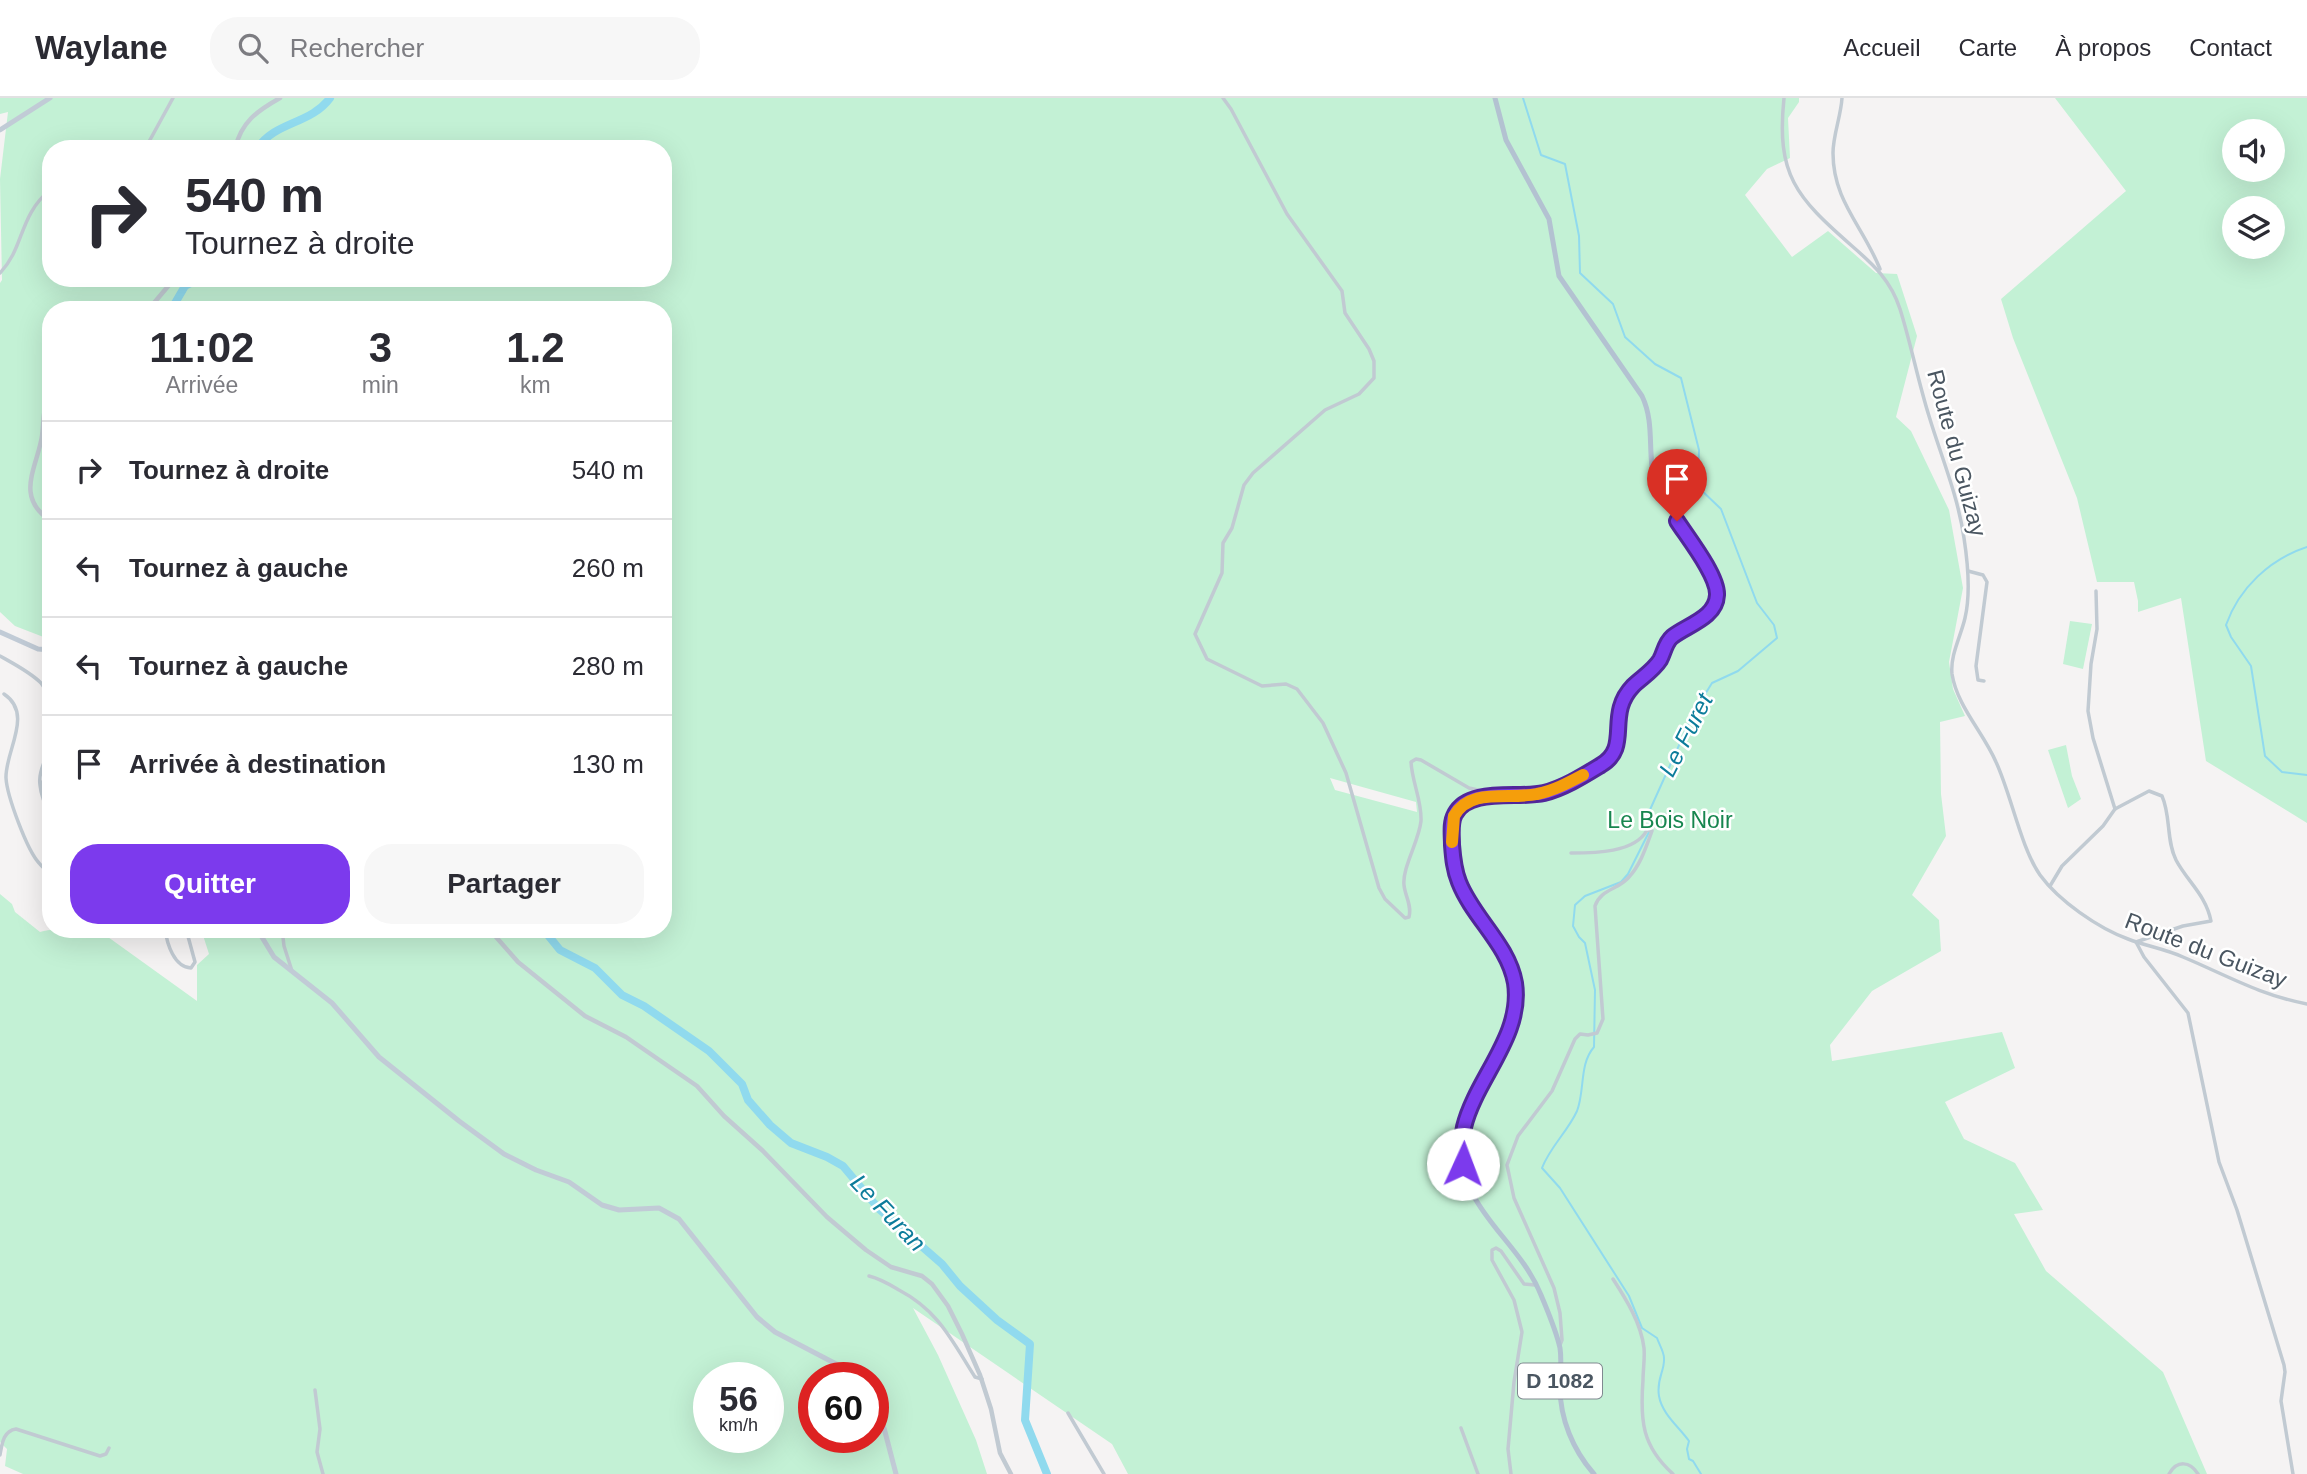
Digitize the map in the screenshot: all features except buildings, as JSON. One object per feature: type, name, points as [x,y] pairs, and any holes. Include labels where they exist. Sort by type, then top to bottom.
[{"type":"main road","points":[[0,130],[50,98]]},
{"type":"main road","name":"D 1082","points":[[1495,98],[1506,140],[1549,219],[1559,275],[1642,396],[1651,431],[1652,470],[1656,485],[1713,580],[1717,596],[1710,611],[1672,638],[1660,660],[1627,694],[1617,720],[1616,751],[1611,759],[1581,777],[1545,792],[1472,799],[1456,811],[1452,821],[1455,870],[1463,891],[1508,963],[1516,997],[1508,1031],[1467,1119],[1463,1136],[1463,1164],[1467,1183],[1478,1205],[1525,1262],[1537,1284],[1559,1346],[1564,1417],[1579,1453],[1594,1474]]},
{"type":"main road","points":[[0,632],[42,649]]},
{"type":"main road","points":[[262,938],[269,950],[292,972],[332,1003],[379,1058],[451,1116],[504,1154],[569,1182],[602,1205],[619,1210],[659,1208],[671,1213],[679,1219],[757,1317],[775,1332],[832,1362]]},
{"type":"main road","points":[[889,1447],[896,1474]]},
{"type":"street","points":[[150,140],[173,98]]},
{"type":"street","points":[[236,140],[251,116],[280,98]]},
{"type":"street","points":[[1223,98],[1287,214],[1342,291],[1345,313],[1374,361],[1374,378],[1359,394],[1325,410],[1252,473],[1244,485],[1232,528],[1223,543],[1222,573],[1195,634],[1207,659],[1262,686],[1286,684],[1297,689],[1323,723],[1346,773],[1379,888],[1385,899],[1405,918],[1410,911],[1404,885],[1405,873],[1421,819],[1411,762],[1421,760],[1469,788],[1482,792],[1485,797]]},
{"type":"street","name":"Route du Guizay","points":[[1784,98],[1781,141],[1791,180],[1828,225],[1881,271],[1901,312],[1928,413],[1961,516],[1968,571],[1967,607],[1953,657],[1953,677],[1961,701],[1988,744],[2001,773],[2034,864],[2050,886],[2092,921],[2136,942],[2184,957],[2263,992],[2307,1004]]},
{"type":"street","points":[[1842,98],[1833,150],[1837,186],[1843,202],[1870,245],[1881,271]]},
{"type":"street","points":[[0,273],[10,258],[27,216],[42,197]]},
{"type":"street","points":[[156,301],[167,287]]},
{"type":"street","points":[[42,436],[30,484],[37,508],[42,513]]},
{"type":"street","points":[[1968,571],[1983,575],[1987,582],[1976,666],[1978,680],[1984,681]]},
{"type":"street","points":[[2096,591],[2097,629],[2091,664],[2088,711],[2093,738],[2115,809]]},
{"type":"street","points":[[0,656],[42,683]]},
{"type":"street","points":[[4,694],[15,704],[18,714],[17,733],[7,763],[6,778],[10,800],[37,861],[42,866]]},
{"type":"street","points":[[42,773],[42,792]]},
{"type":"street","points":[[2050,886],[2062,866],[2103,826],[2115,809],[2149,791],[2162,796],[2168,833],[2176,859],[2203,897],[2211,921],[2183,926],[2136,942],[2144,957],[2188,1013],[2219,1162],[2237,1210],[2284,1365],[2280,1395],[2292,1474]]},
{"type":"street","points":[[1559,1346],[1562,1331],[1554,1288],[1514,1198],[1507,1165],[1518,1136],[1552,1091],[1575,1039],[1580,1034],[1595,1033],[1603,1019],[1595,906],[1602,894],[1621,885],[1631,875],[1643,858],[1650,830],[1630,845],[1593,853],[1571,853]]},
{"type":"street","points":[[166,938],[178,962],[185,968],[191,968],[195,962],[188,938]]},
{"type":"street","points":[[283,938],[292,972]]},
{"type":"street","points":[[497,938],[518,962],[585,1016],[626,1037],[697,1086],[724,1116],[851,1238],[891,1267],[922,1276],[932,1284],[948,1306],[982,1379],[1000,1453],[1011,1474]]},
{"type":"street","points":[[1511,1474],[1508,1449],[1522,1332],[1514,1300],[1492,1260],[1492,1250],[1496,1248],[1501,1251],[1524,1284],[1537,1284]]},
{"type":"street","points":[[869,1276],[888,1282],[919,1301],[958,1346],[975,1377],[982,1379]]},
{"type":"street","points":[[1613,1279],[1625,1298],[1643,1341],[1644,1435],[1652,1451],[1673,1474]]},
{"type":"street","points":[[315,1390],[320,1429],[317,1452],[323,1474]]},
{"type":"street","points":[[1068,1413],[1104,1474]]},
{"type":"street","points":[[1461,1428],[1478,1474]]},
{"type":"street","points":[[0,1455],[5,1437],[11,1430],[16,1429],[100,1456],[106,1454],[108,1448]]},
{"type":"street","points":[[2169,1474],[2175,1466],[2181,1464],[2192,1467],[2198,1474]]},
{"type":"green space","name":"Le Bois Noir","points":[[0,98],[1799,98],[1788,118],[1790,158],[1767,169],[1745,195],[1792,257],[1828,231],[1876,273],[1897,274],[1917,336],[1896,417],[1911,431],[1949,510],[1963,588],[1949,662],[1953,689],[1965,716],[1940,722],[1941,794],[1946,836],[1912,895],[1939,920],[1941,951],[1872,991],[1830,1045],[1832,1061],[2002,1032],[2015,1068],[1945,1102],[1964,1139],[2015,1163],[2043,1210],[2014,1214],[2046,1271],[2163,1372],[2207,1474],[1128,1474],[1112,1444],[913,1308],[938,1355],[976,1440],[987,1474],[23,1474],[5,1466],[7,1449],[0,1442],[0,894],[12,904],[15,912],[42,932],[42,938],[109,938],[197,1001],[197,965],[209,954],[204,938],[672,938],[672,301],[42,301],[42,636],[15,626],[0,612],[0,179],[8,112],[0,114]],"holes":[[[1330,778],[1416,802],[1417,812],[1335,790]]]},
{"type":"green space","points":[[2055,98],[2307,98],[2307,823],[2206,761],[2181,598],[2138,612],[2134,582],[2097,582],[2077,498],[2013,338],[2001,299],[2126,191]]},
{"type":"green space","points":[[2070,621],[2092,624],[2083,669],[2063,664]]},
{"type":"green space","points":[[2066,745],[2072,776],[2081,799],[2068,808],[2048,750]]},
{"type":"waterway","name":"Le Furan","points":[[264,140],[313,113],[330,98]]},
{"type":"waterway","name":"Le Furet","points":[[1523,98],[1541,155],[1565,164],[1579,236],[1580,273],[1613,304],[1625,337],[1655,364],[1681,378],[1699,450],[1698,487],[1721,509],[1757,603],[1774,625],[1777,638],[1738,671],[1712,683],[1694,712],[1649,812],[1649,832],[1628,874],[1621,882],[1585,896],[1575,905],[1573,926],[1585,943],[1595,990],[1594,1047],[1586,1061],[1577,1111],[1542,1168],[1560,1188],[1629,1296],[1642,1328],[1657,1338],[1664,1358],[1659,1385],[1661,1403],[1689,1441],[1689,1459],[1701,1474]]},
{"type":"waterway","name":"Le Furan","points":[[176,301],[184,287]]},
{"type":"waterway","points":[[2307,547],[2281,559],[2258,577],[2239,599],[2226,625],[2251,666],[2265,756],[2282,772],[2307,775]]},
{"type":"waterway","name":"Le Furan","points":[[550,938],[560,950],[595,968],[622,995],[644,1006],[709,1051],[742,1084],[748,1100],[770,1125],[791,1143],[843,1166],[879,1209],[942,1264],[960,1286],[997,1320],[1030,1344],[1025,1420],[1047,1474]]},
{"type":"slow traffic","points":[[1452,842],[1452,821],[1456,811],[1468,801],[1479,797],[1532,795],[1563,786],[1583,775]]},
{"type":"route","points":[[1463,1164],[1462,1146],[1467,1119],[1508,1031],[1516,997],[1512,973],[1504,955],[1457,878],[1452,821],[1456,811],[1472,799],[1532,795],[1553,790],[1611,759],[1618,746],[1617,720],[1627,694],[1660,660],[1668,642],[1699,621],[1716,602],[1717,592],[1713,580],[1677,521]]}]
